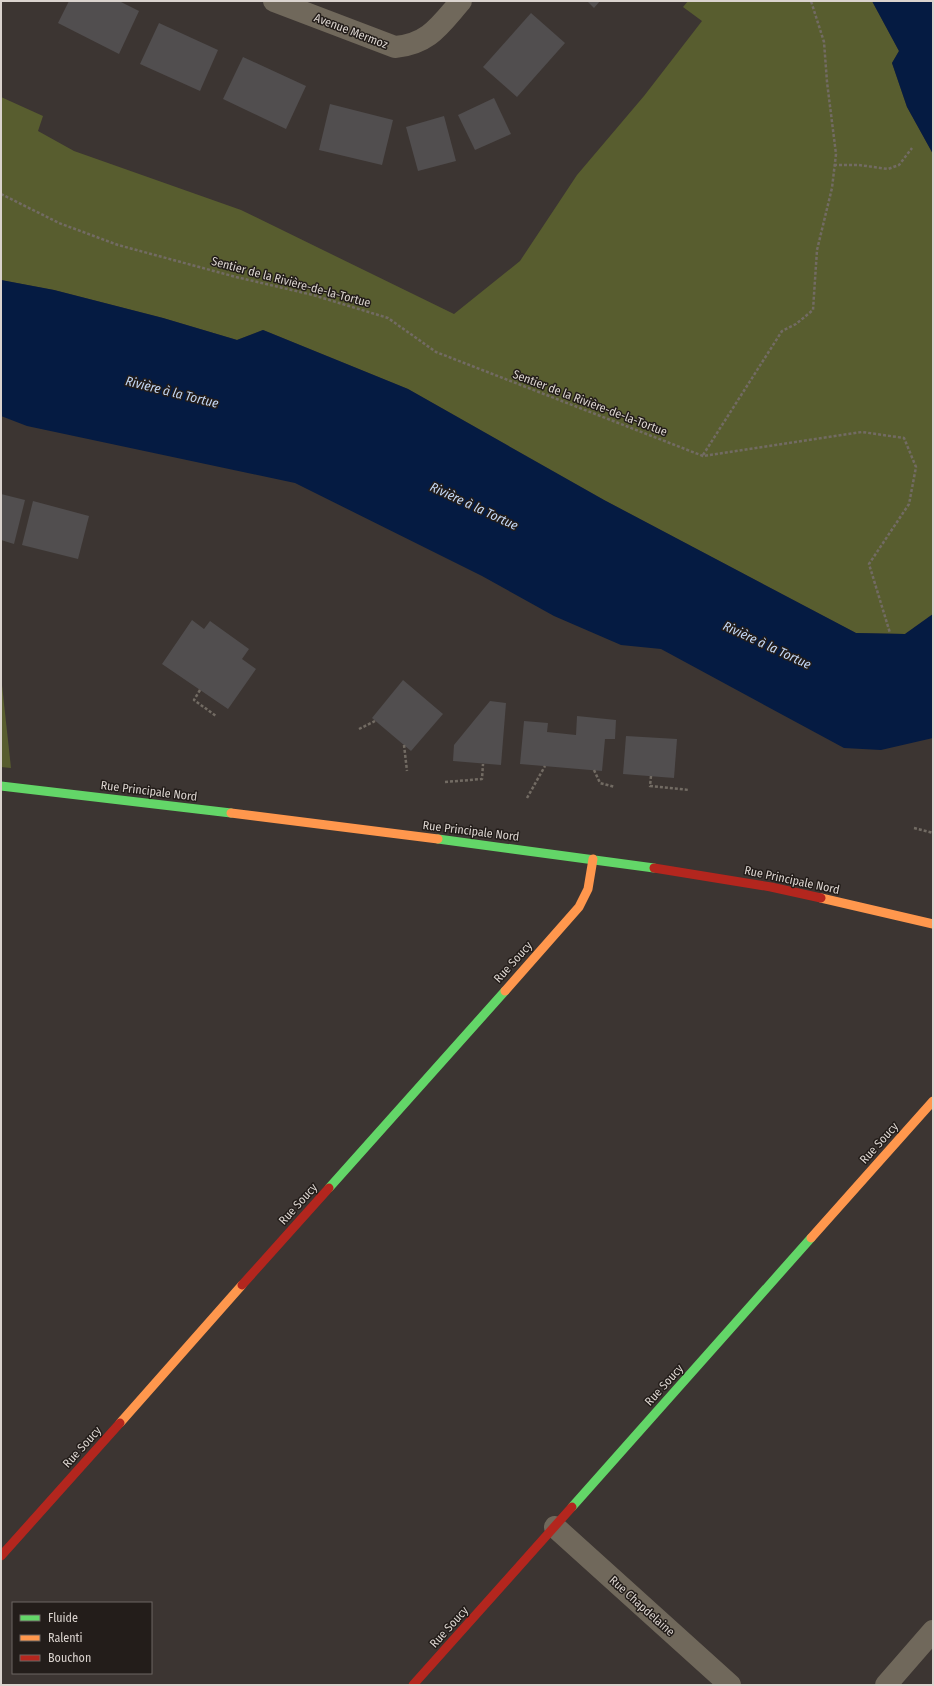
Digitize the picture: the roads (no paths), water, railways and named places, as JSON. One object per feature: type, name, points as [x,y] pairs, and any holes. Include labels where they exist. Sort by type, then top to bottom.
[{"type":"street","name":"Avenue Mermoz","points":[[274,1],[395,47],[410,46],[426,38],[460,1]]},
{"type":"street","name":"Rue Principale Nord","points":[[1,786],[284,819],[679,871],[771,887],[933,924]]},
{"type":"street","name":"Rue Soucy","points":[[1,1556],[579,907],[588,889],[593,859]]},
{"type":"street","name":"Rue Soucy","points":[[413,1685],[933,1101]]},
{"type":"street","name":"Rue Chapdelaine","points":[[555,1527],[730,1685]]},
{"type":"street","points":[[886,1685],[933,1632]]},
{"type":"water","points":[[872,1],[933,1],[933,154],[907,107],[892,63],[899,51]]},
{"type":"water","name":"Rivière à la Tortue","points":[[1,280],[54,290],[163,318],[237,340],[263,330],[408,389],[604,500],[856,633],[905,634],[933,614],[933,738],[881,750],[844,748],[661,649],[621,645],[554,616],[482,576],[295,483],[27,426],[1,416]]}]
